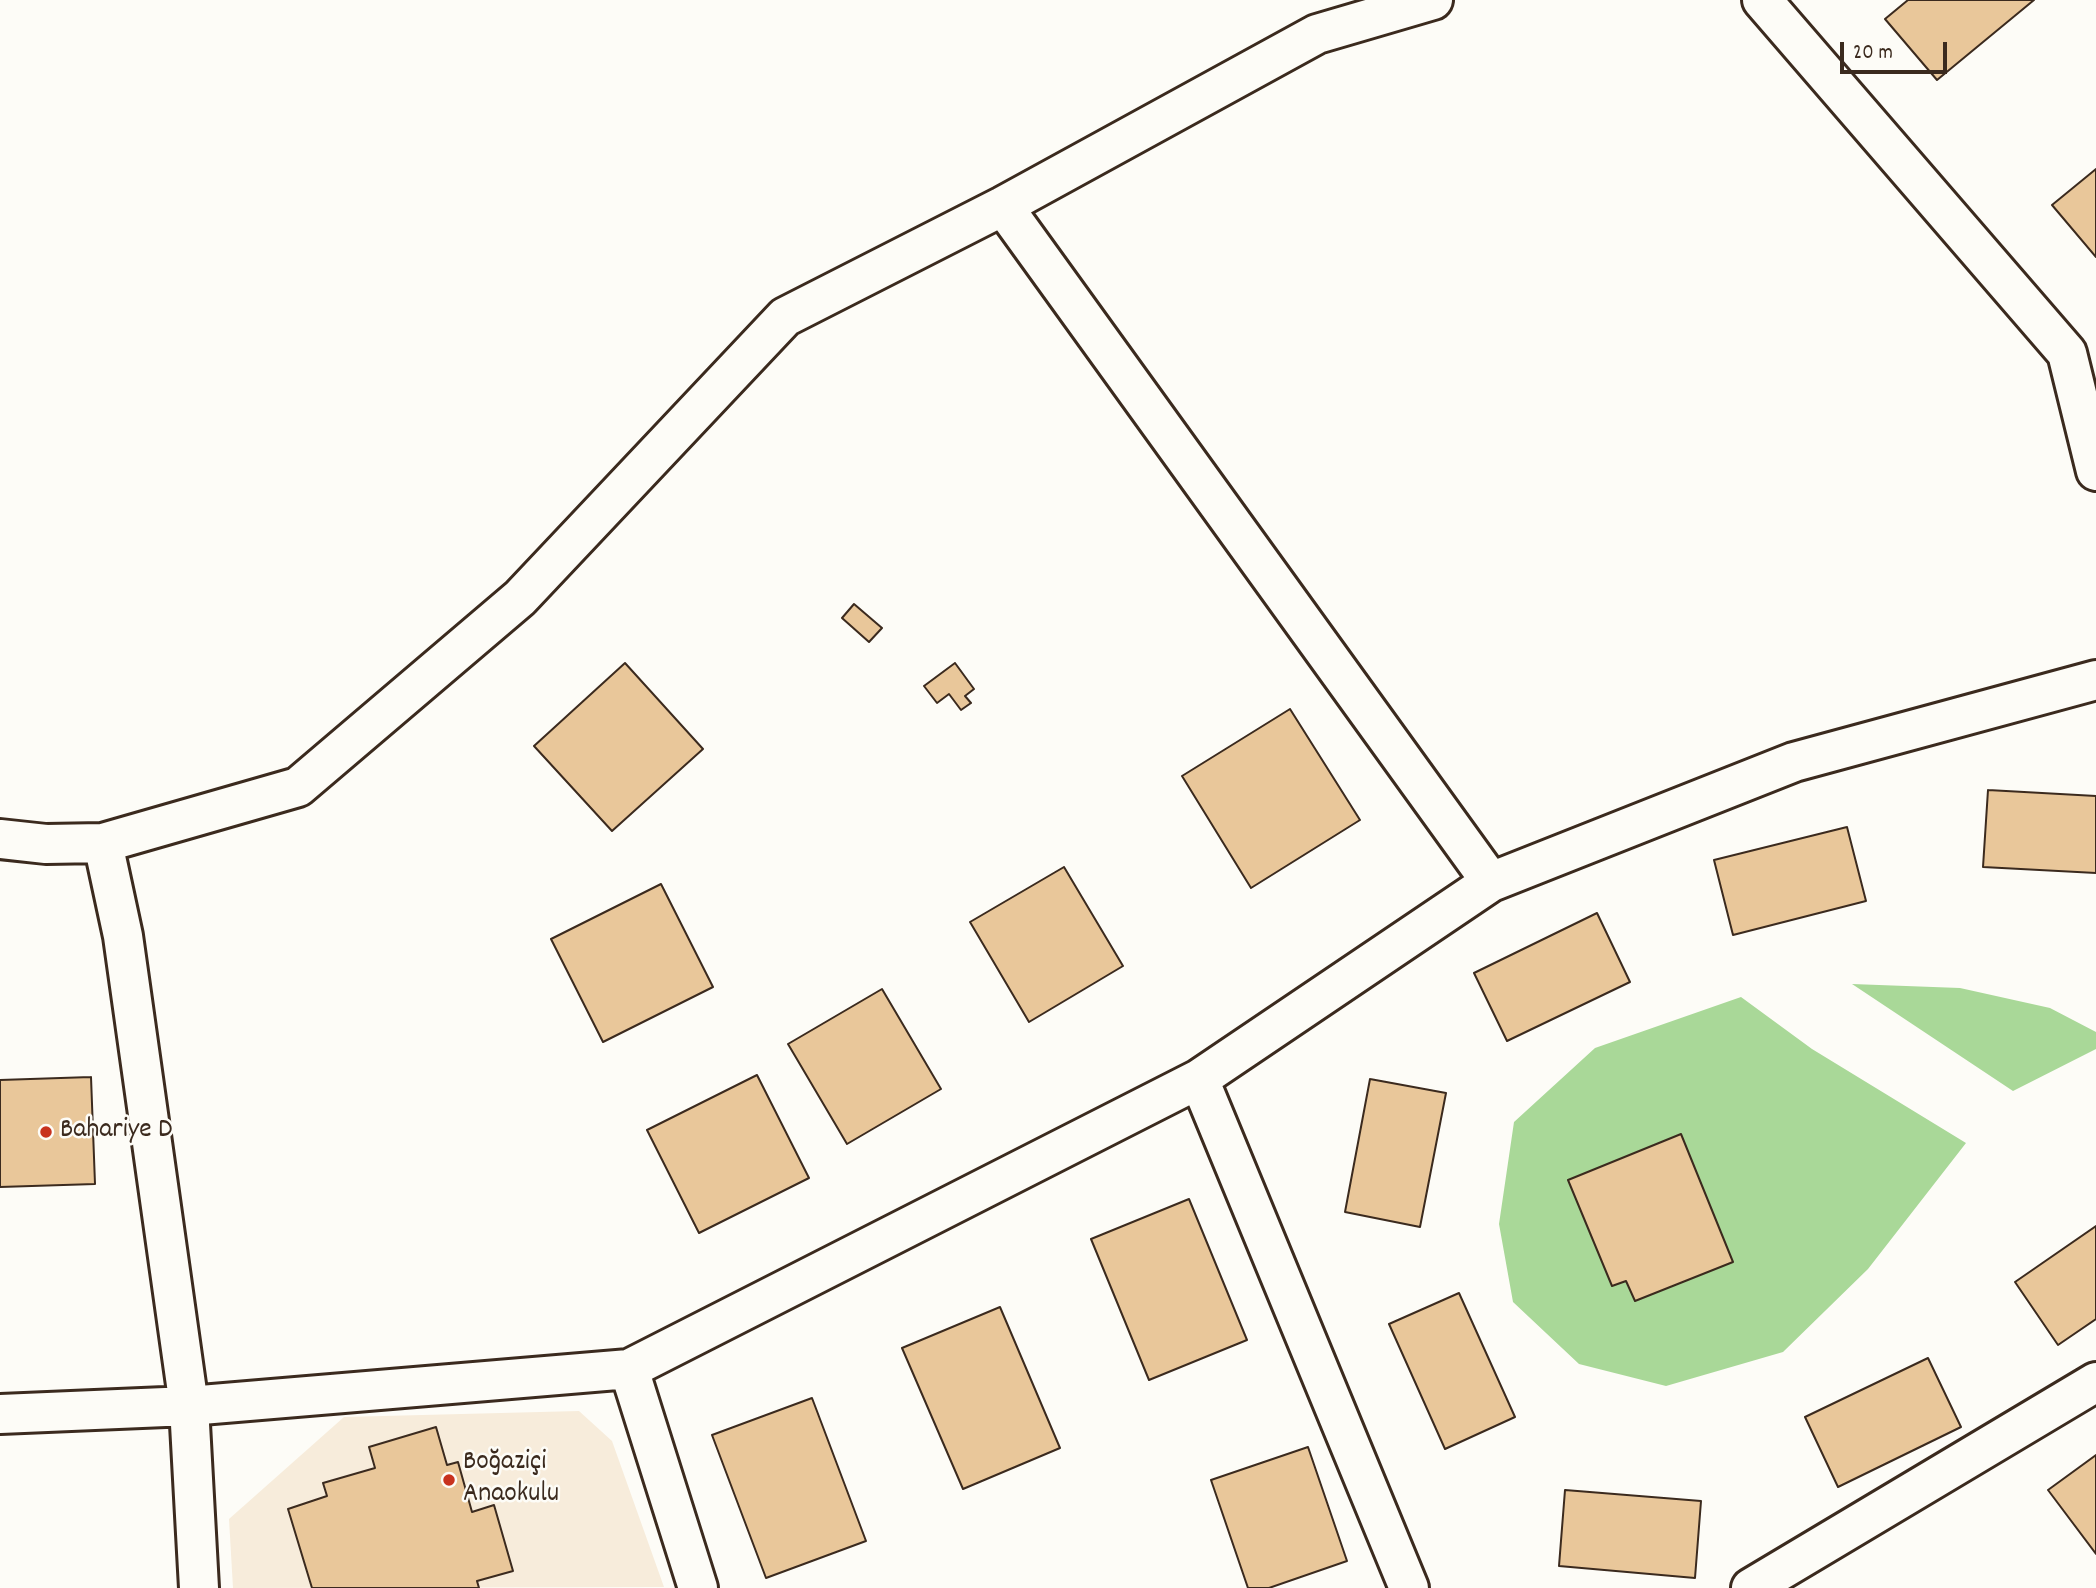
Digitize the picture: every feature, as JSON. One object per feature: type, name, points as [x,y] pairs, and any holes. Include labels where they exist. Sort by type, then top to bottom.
[{"type":"street","points":[[0,839],[46,844],[103,843],[298,787],[520,598],[785,317],[1003,206],[1317,34],[1433,0]]},
{"type":"street","points":[[1762,0],[2067,353],[2096,471]]},
{"type":"street","points":[[1003,206],[1492,882]]},
{"type":"street","points":[[0,1414],[189,1406],[629,1369],[1199,1079],[1492,882],[1794,762],[2096,680]]},
{"type":"street","points":[[103,843],[122,936],[189,1406],[199,1588]]},
{"type":"street","points":[[1199,1079],[1409,1588]]},
{"type":"street","points":[[629,1369],[698,1588]]},
{"type":"street","points":[[1751,1588],[2096,1381]]},
{"type":"shaded area","name":"Boğaziçi Anaokulu","points":[[579,1411],[612,1441],[664,1587],[233,1588],[229,1519],[344,1417]]},
{"type":"green space","points":[[1852,984],[1960,988],[2050,1008],[2096,1032],[2096,1049],[2013,1091]]},
{"type":"green space","points":[[1741,997],[1812,1049],[1966,1143],[1868,1269],[1783,1352],[1666,1386],[1579,1364],[1513,1302],[1499,1224],[1514,1122],[1595,1048]]},
{"type":"building","points":[[1908,0],[2034,0],[1937,80],[1885,19]]},
{"type":"building","points":[[2096,169],[2096,257],[2052,205]]},
{"type":"building","points":[[854,604],[882,628],[869,642],[842,618]]},
{"type":"building","points":[[625,663],[703,749],[612,831],[534,746]]},
{"type":"building","points":[[955,663],[974,689],[965,696],[971,703],[961,710],[949,694],[937,703],[924,686]]},
{"type":"building","points":[[1290,709],[1360,820],[1251,888],[1182,776]]},
{"type":"building","points":[[1988,790],[2096,796],[2096,873],[1983,867]]},
{"type":"building","points":[[1847,827],[1866,901],[1733,935],[1714,860]]},
{"type":"building","points":[[1064,867],[1123,966],[1029,1022],[970,922]]},
{"type":"building","points":[[661,884],[713,987],[603,1042],[551,939]]},
{"type":"building","points":[[1597,913],[1630,982],[1507,1041],[1474,973]]},
{"type":"building","points":[[882,989],[941,1089],[847,1144],[788,1044]]},
{"type":"building","points":[[757,1075],[809,1178],[699,1233],[647,1130]]},
{"type":"building","name":"Bahariye D","points":[[91,1077],[95,1184],[0,1187],[0,1080]]},
{"type":"building","points":[[1370,1079],[1446,1093],[1420,1227],[1345,1212]]},
{"type":"building","points":[[1681,1134],[1733,1262],[1635,1301],[1626,1281],[1612,1286],[1568,1180]]},
{"type":"building","points":[[1189,1199],[1247,1340],[1149,1380],[1091,1239]]},
{"type":"building","points":[[2096,1226],[2096,1319],[2058,1345],[2015,1282]]},
{"type":"building","points":[[1459,1293],[1515,1417],[1445,1449],[1389,1324]]},
{"type":"building","points":[[1000,1307],[1060,1448],[963,1489],[902,1348]]},
{"type":"building","points":[[1928,1358],[1961,1427],[1838,1487],[1805,1417]]},
{"type":"building","points":[[812,1398],[866,1541],[766,1578],[712,1435]]},
{"type":"building","points":[[436,1427],[447,1465],[458,1462],[472,1512],[494,1505],[513,1571],[477,1581],[479,1588],[312,1588],[288,1509],[327,1496],[323,1483],[375,1468],[369,1447]]},
{"type":"building","points":[[1308,1447],[1347,1561],[1269,1588],[1248,1588],[1211,1480]]},
{"type":"building","points":[[2096,1455],[2096,1554],[2048,1490]]},
{"type":"building","points":[[1565,1490],[1701,1501],[1695,1578],[1559,1566]]},
{"type":"place","name":"Bahariye D","points":[[46,1132]]},
{"type":"place","name":"Boğaziçi Anaokulu","points":[[449,1480]]}]
